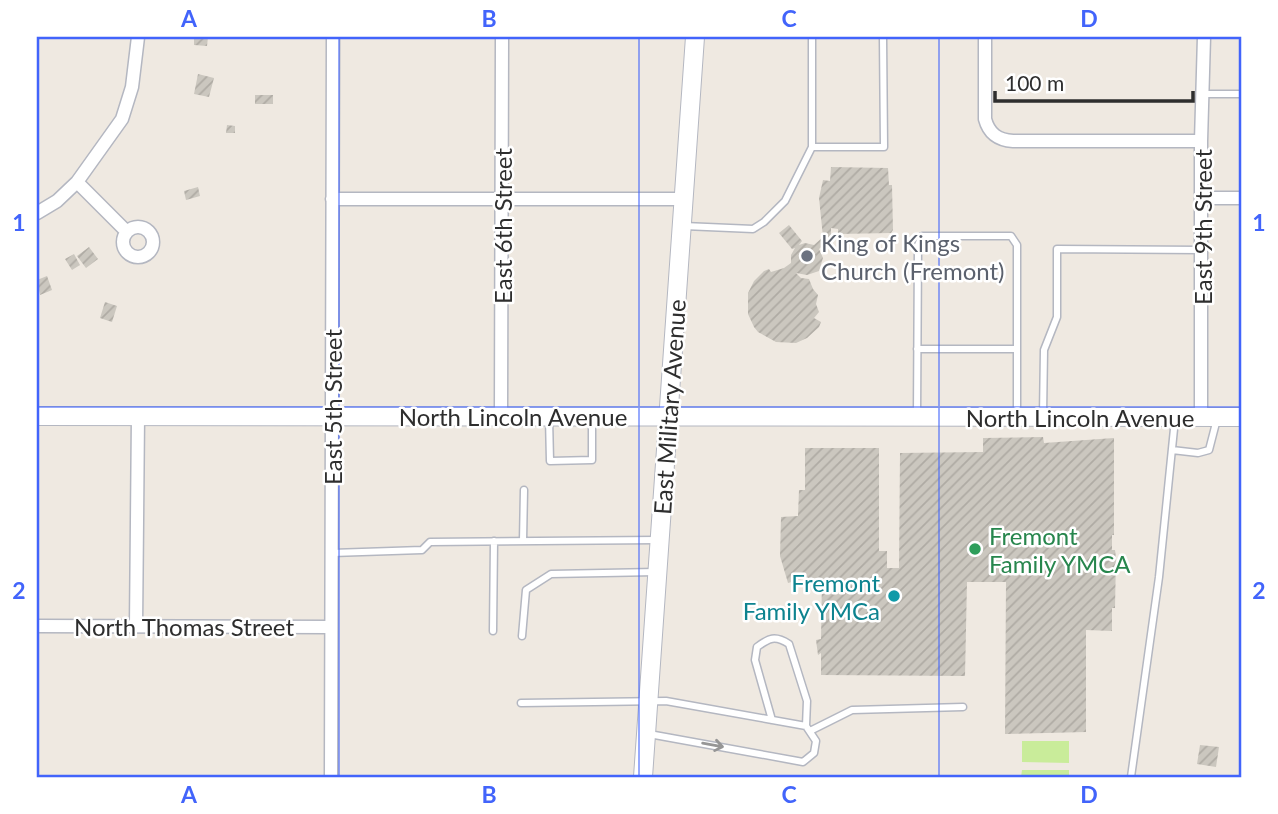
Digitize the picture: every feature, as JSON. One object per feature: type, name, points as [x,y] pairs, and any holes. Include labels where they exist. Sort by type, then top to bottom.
[{"type":"street","points":[[37,213],[57,201],[77,182],[122,119],[132,87],[138,37]]},
{"type":"street","name":"East 5th Street","points":[[331,777],[333,37]]},
{"type":"street","name":"East 6th Street","points":[[501,416],[502,37]]},
{"type":"street","name":"East Military Avenue","points":[[643,777],[695,37]]},
{"type":"street","points":[[985,37],[985,119],[990,131],[1000,139],[1201,141]]},
{"type":"street","name":"East 9th Street","points":[[1204,37],[1202,250],[1209,417]]},
{"type":"street","points":[[77,182],[127,232]]},
{"type":"street","points":[[1202,198],[1241,198]]},
{"type":"street","points":[[332,199],[684,199]]},
{"type":"street","name":"North Lincoln Avenue","points":[[37,416],[1241,417]]},
{"type":"street","points":[[136,626],[138,416]]},
{"type":"street","name":"North Thomas Street","points":[[37,626],[331,626]]},
{"type":"lane","points":[[682,226],[753,229],[785,201],[812,147],[812,37]]},
{"type":"lane","points":[[812,147],[884,147],[883,37]]},
{"type":"lane","points":[[1203,94],[1241,94]]},
{"type":"lane","points":[[917,417],[918,245],[922,236],[1011,236],[1017,244],[1017,417]]},
{"type":"lane","points":[[1043,417],[1044,350],[1057,317],[1057,249],[1202,250]]},
{"type":"lane","points":[[917,349],[1017,349]]},
{"type":"lane","points":[[549,416],[550,461],[592,460],[592,416]]},
{"type":"lane","points":[[1131,777],[1159,577],[1175,417]]},
{"type":"lane","points":[[1172,450],[1198,453],[1209,450],[1209,417]]},
{"type":"lane","points":[[523,541],[524,490]]},
{"type":"lane","points":[[332,553],[422,550],[430,542],[660,540]]},
{"type":"lane","points":[[493,631],[494,541]]},
{"type":"lane","points":[[523,636],[526,590],[551,574],[658,572]]},
{"type":"lane","points":[[646,734],[803,762],[814,753],[816,741],[808,729],[807,701],[789,644],[779,638],[769,638],[757,647],[755,660],[772,720]]},
{"type":"lane","points":[[521,703],[666,701],[808,729],[852,710],[963,707]]},
{"type":"green space","points":[[1022,741],[1069,741],[1069,763],[1022,762]]},
{"type":"green space","points":[[1022,770],[1069,770],[1069,777],[1021,777]]},
{"type":"building","points":[[194,37],[208,37],[207,46],[194,45]]},
{"type":"building","points":[[198,74],[214,78],[209,97],[194,94]]},
{"type":"building","points":[[255,95],[273,95],[273,104],[255,104]]},
{"type":"building","points":[[227,125],[235,126],[235,133],[226,133]]},
{"type":"building","name":"King of Kings Church (Fremont)","points":[[831,167],[888,168],[889,185],[892,185],[893,230],[891,233],[838,234],[838,229],[831,228],[831,238],[819,249],[823,258],[819,271],[807,275],[796,273],[801,278],[809,279],[818,295],[816,304],[819,312],[814,318],[821,322],[819,327],[807,338],[796,343],[776,342],[754,327],[748,314],[748,293],[754,281],[764,271],[769,269],[771,272],[791,263],[795,248],[792,249],[779,233],[789,225],[802,241],[799,245],[814,245],[823,237],[819,198],[823,180],[830,181]]},
{"type":"building","points":[[198,187],[200,196],[186,200],[184,191]]},
{"type":"building","points":[[89,247],[98,259],[86,268],[77,256]]},
{"type":"building","points":[[74,254],[80,265],[72,270],[65,259]]},
{"type":"building","points":[[47,276],[52,290],[40,295],[37,280]]},
{"type":"building","points":[[105,302],[117,306],[112,322],[100,318]]},
{"type":"building","name":"Fremont Family YMCa","points":[[1043,437],[1044,443],[1114,438],[1112,550],[1115,550],[1116,558],[1115,608],[1112,608],[1112,631],[1086,630],[1086,732],[1005,734],[1006,582],[967,582],[965,676],[821,675],[821,653],[818,655],[816,640],[821,639],[822,578],[806,578],[788,583],[780,556],[781,517],[798,516],[799,490],[805,490],[805,448],[879,448],[879,551],[887,551],[887,568],[899,568],[900,453],[983,452],[983,438]]},
{"type":"building","points":[[1200,745],[1219,747],[1216,767],[1197,764]]},
{"type":"place","name":"King of Kings Church (Fremont)","points":[[807,256]]},
{"type":"place","name":"Fremont Family YMCA","points":[[975,549]]},
{"type":"place","name":"Fremont Family YMCa","points":[[894,596]]}]
